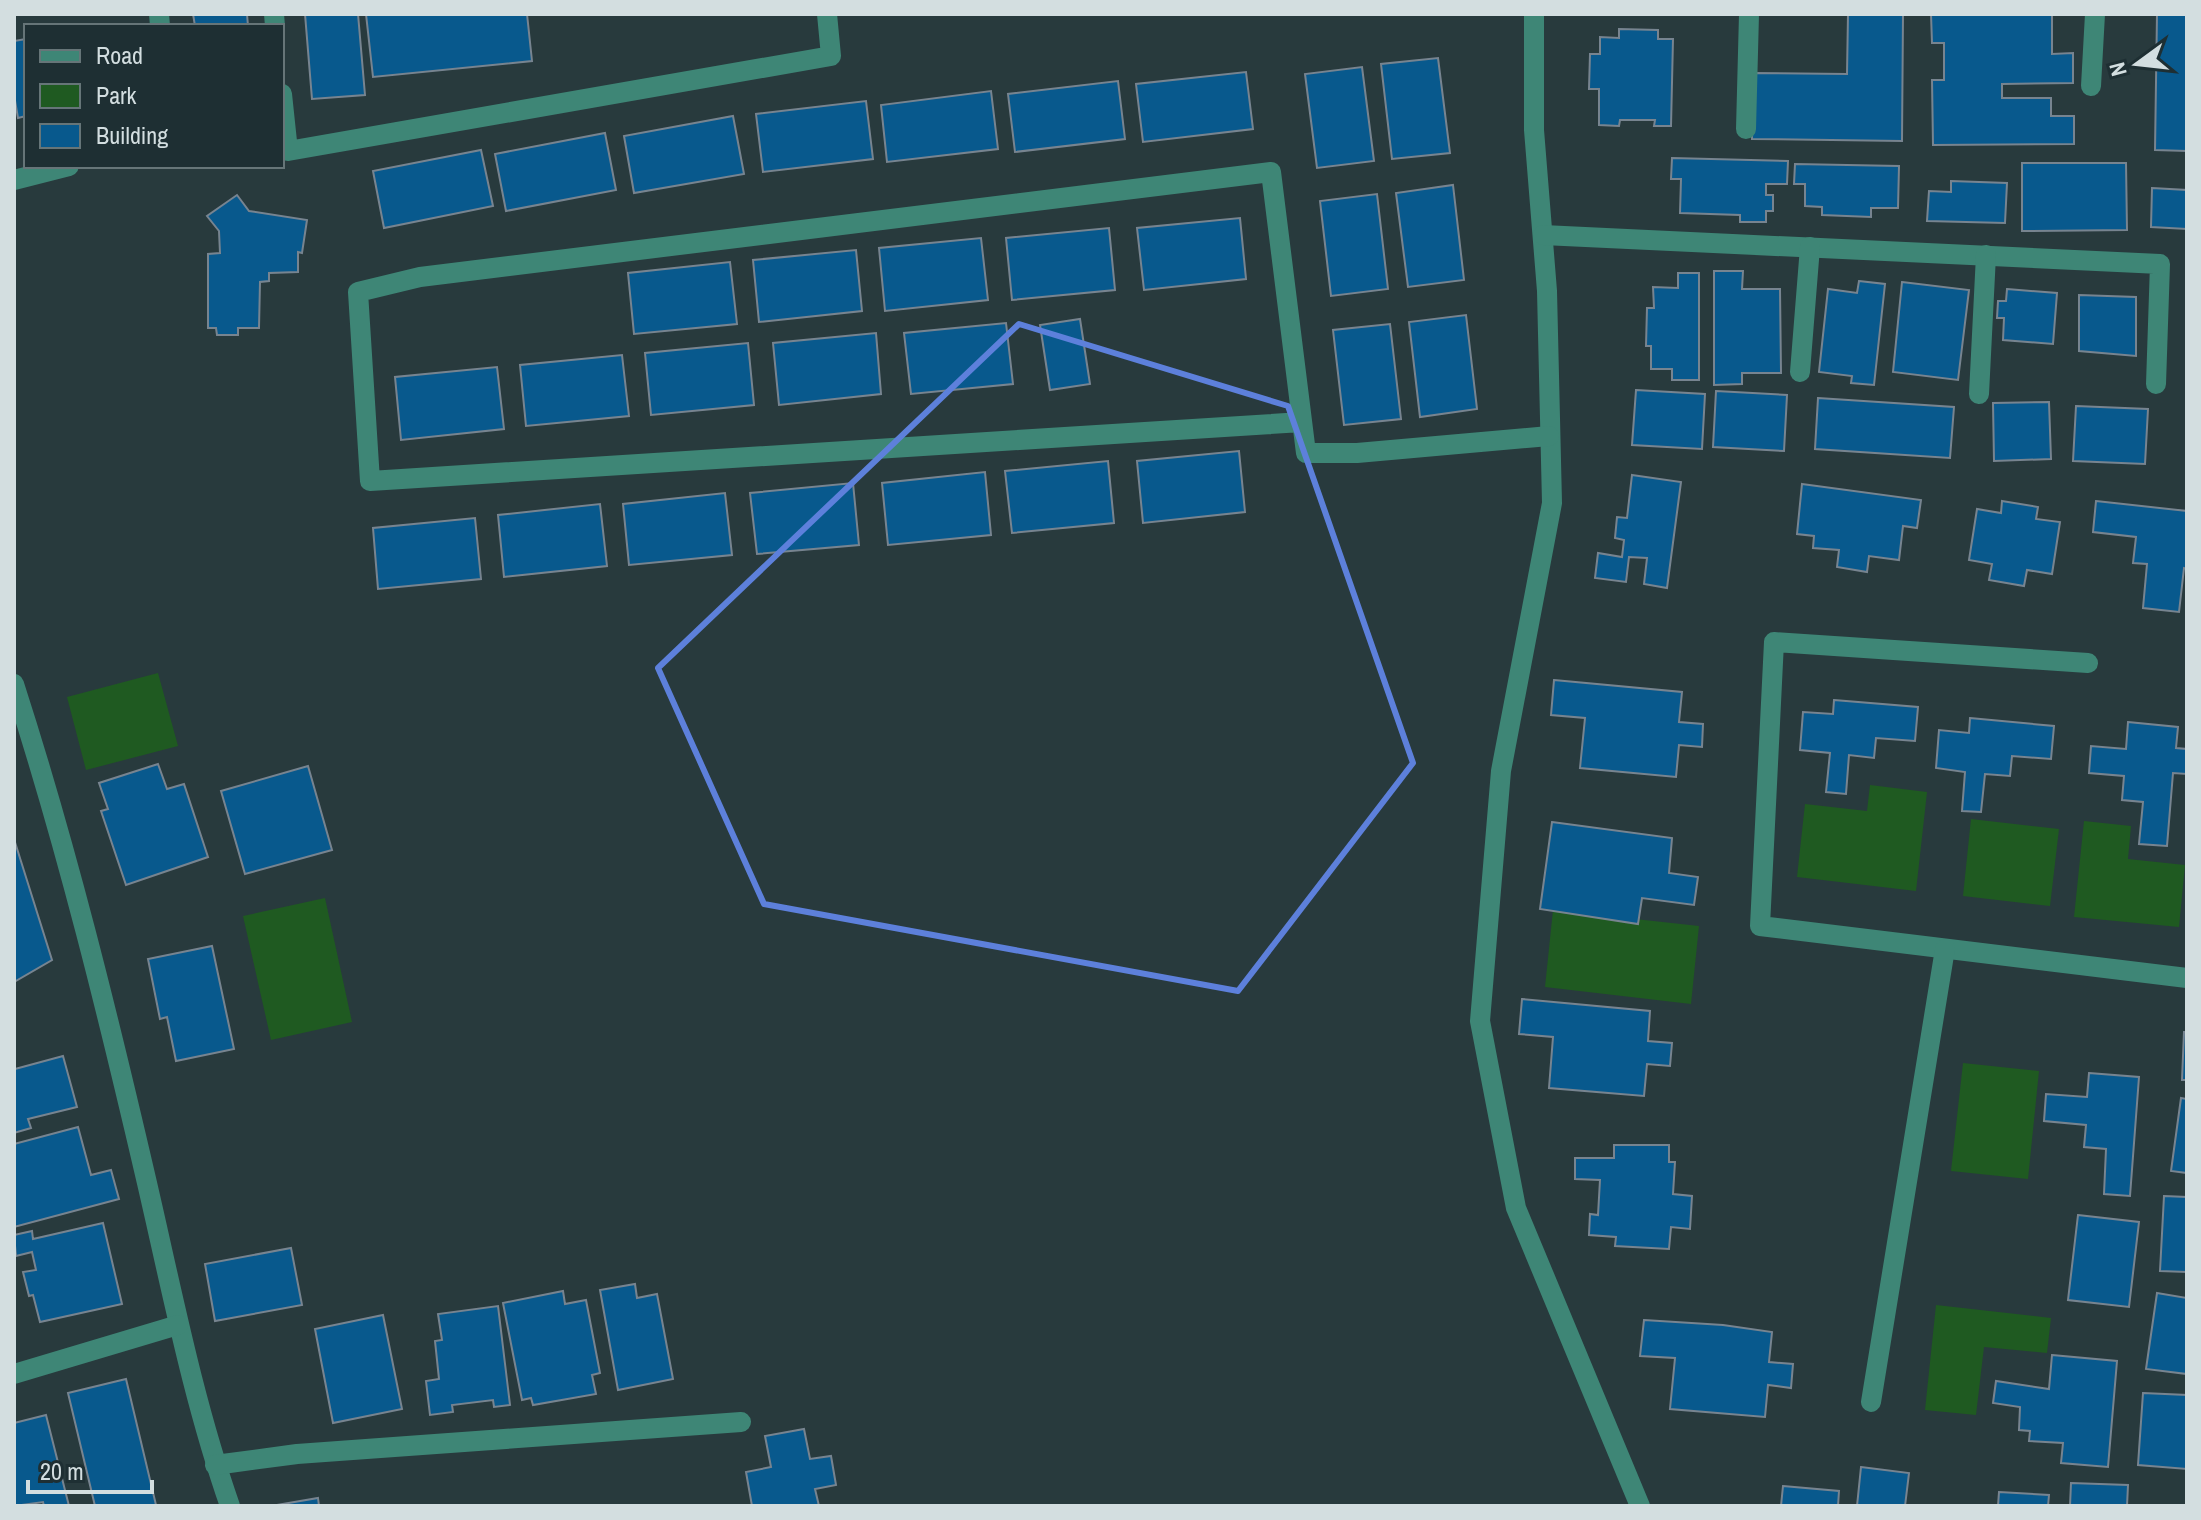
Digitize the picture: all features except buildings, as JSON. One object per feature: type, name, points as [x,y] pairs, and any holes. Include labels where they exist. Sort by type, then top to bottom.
[{"type":"street","points":[[284,113],[288,151],[831,56],[827,14]]},
{"type":"street","points":[[1534,14],[1534,130],[1547,291],[1552,503],[1501,771],[1480,1021],[1516,1208],[1640,1506]]},
{"type":"street","points":[[1746,129],[1749,14]]},
{"type":"street","points":[[2091,86],[2095,14]]},
{"type":"street","points":[[14,180],[61,168]]},
{"type":"street","points":[[1302,422],[370,481],[358,292],[420,277],[1271,172],[1306,453],[1357,453],[1549,436]]},
{"type":"street","points":[[1543,235],[2160,264],[2156,384]]},
{"type":"street","points":[[1800,372],[1810,247]]},
{"type":"street","points":[[1979,394],[1986,255]]},
{"type":"street","points":[[2088,663],[1774,642],[1760,926],[2187,978]]},
{"type":"street","points":[[14,684],[47,785],[99,978],[178,1325],[215,1465],[230,1506]]},
{"type":"street","points":[[1871,1402],[1945,949]]},
{"type":"street","points":[[14,1374],[178,1325]]},
{"type":"street","points":[[215,1465],[297,1454],[741,1422]]},
{"type":"highlighted area","points":[[1019,324],[1288,406],[1413,763],[1238,991],[764,904],[658,668]]},
{"type":"green space","points":[[158,673],[178,746],[86,770],[67,697]]},
{"type":"green space","points":[[1870,785],[1927,792],[1916,891],[1797,877],[1805,804],[1867,811]]},
{"type":"green space","points":[[1971,819],[2059,829],[2050,906],[1963,896]]},
{"type":"green space","points":[[2084,821],[2131,826],[2128,859],[2185,865],[2179,927],[2074,917]]},
{"type":"green space","points":[[325,898],[352,1022],[271,1040],[243,916]]},
{"type":"green space","points":[[1553,910],[1699,926],[1691,1004],[1545,987]]},
{"type":"green space","points":[[1963,1063],[2039,1071],[2028,1179],[1951,1171]]},
{"type":"green space","points":[[1936,1305],[2051,1318],[2047,1353],[1984,1347],[1976,1415],[1925,1410]]}]
